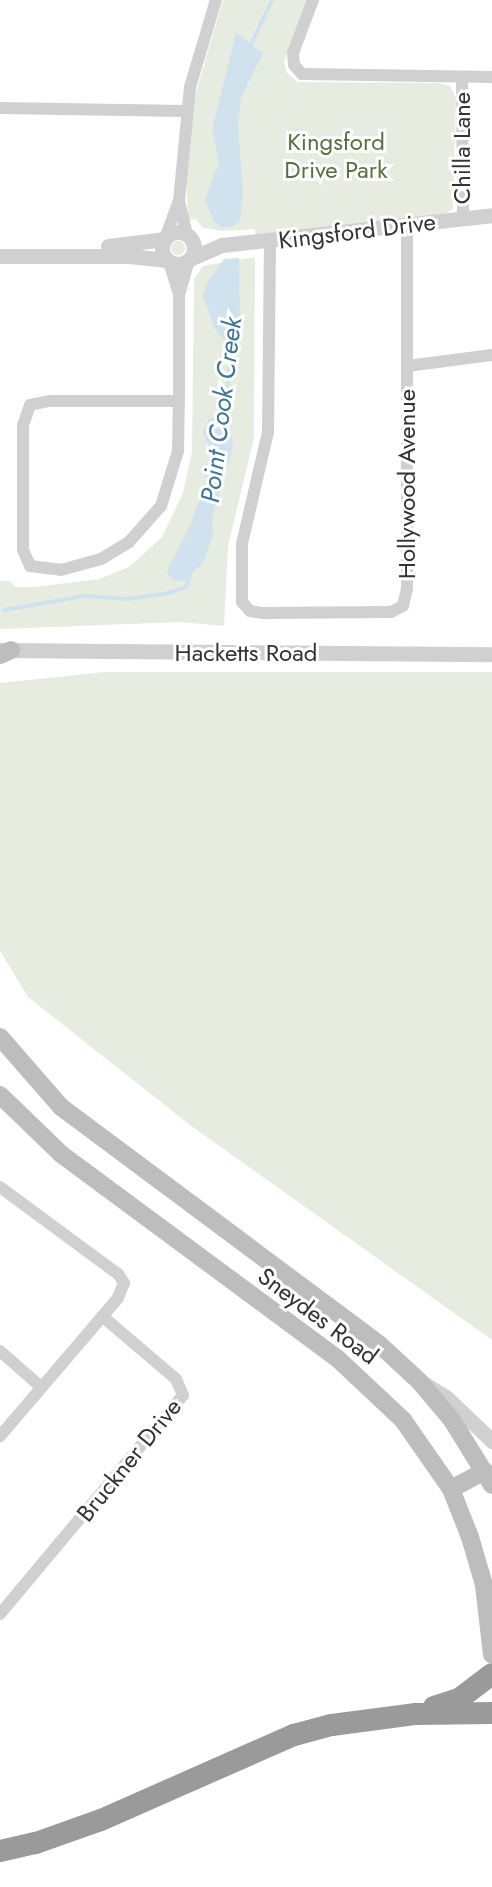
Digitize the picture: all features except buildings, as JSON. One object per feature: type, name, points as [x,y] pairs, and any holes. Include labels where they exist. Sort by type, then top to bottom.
[{"type":"highway","points":[[416,1714],[459,1699],[492,1674]]},
{"type":"highway","points":[[0,1851],[36,1843],[101,1820],[294,1735],[332,1725],[416,1714],[492,1713]]},
{"type":"main road","name":"Sneydes Road","points":[[0,1037],[61,1107],[379,1344],[419,1381],[490,1474]]},
{"type":"main road","name":"Sneydes Road","points":[[0,1095],[61,1154],[353,1371],[403,1420],[451,1489],[484,1586],[492,1655]]},
{"type":"main road","points":[[451,1489],[490,1474]]},
{"type":"street","points":[[179,295],[168,261],[161,248],[179,201],[185,111],[201,44],[216,0]]},
{"type":"street","points":[[313,0],[293,53],[294,65],[309,76],[492,77]]},
{"type":"street","name":"Chilla Lane","points":[[462,77],[463,219]]},
{"type":"street","points":[[0,108],[185,111]]},
{"type":"street","points":[[179,201],[194,247],[179,295],[179,401],[174,475],[161,506],[139,533],[111,554],[82,566],[44,571],[30,566],[25,560],[23,425],[30,405],[49,401],[179,401]]},
{"type":"street","name":"Kingsford Drive","points":[[189,236],[222,245],[270,242],[492,215]]},
{"type":"street","name":"Hollywood Avenue","points":[[270,242],[268,432],[242,544],[239,590],[247,609],[262,613],[385,613],[403,606],[407,589],[407,227]]},
{"type":"street","points":[[0,246],[129,245],[165,237],[176,231],[189,236]]},
{"type":"street","name":"Kingsford Drive","points":[[190,259],[222,245]]},
{"type":"street","points":[[0,256],[129,256],[179,264],[190,259]]},
{"type":"street","points":[[407,366],[492,355]]},
{"type":"street","name":"Hacketts Road","points":[[4,652],[492,654]]},
{"type":"street","points":[[0,1186],[121,1277],[122,1292],[0,1436]]},
{"type":"street","name":"Bruckner Drive","points":[[0,1614],[183,1395],[176,1379],[102,1316]]},
{"type":"street","points":[[0,1351],[41,1387]]},
{"type":"street","points":[[419,1381],[446,1397],[492,1441]]},
{"type":"green space","name":"Kingsford Drive Park","points":[[223,0],[307,0],[284,61],[287,73],[298,82],[438,83],[450,86],[456,97],[453,209],[445,214],[255,236],[255,229],[223,231],[203,228],[196,219],[188,220],[186,168],[195,96]]},
{"type":"green space","points":[[178,241],[183,243],[185,248],[183,253],[178,255],[173,253],[171,248],[173,243]]},
{"type":"green space","points":[[255,257],[254,438],[228,546],[224,626],[180,622],[0,629],[0,581],[9,581],[16,587],[34,587],[99,579],[129,567],[162,537],[183,493],[192,452],[194,279],[203,266]]},
{"type":"green space","points":[[105,672],[492,672],[492,1340],[190,1125],[28,997],[0,951],[0,683]]},
{"type":"water","points":[[236,33],[263,53],[241,98],[238,126],[243,194],[240,221],[232,227],[221,227],[214,222],[205,199],[219,162],[212,129]]},
{"type":"water","points":[[239,258],[240,320],[237,337],[226,342],[215,329],[203,296],[208,281],[224,259]]},
{"type":"water","points":[[216,416],[229,426],[233,446],[212,519],[213,535],[203,563],[184,581],[174,580],[167,574],[169,566],[191,524],[208,473],[210,448],[203,432],[209,419]]},
{"type":"waterway","name":"Point Cook Creek","points":[[250,47],[272,0]]},
{"type":"waterway","name":"Point Cook Creek","points":[[223,425],[233,334]]},
{"type":"waterway","name":"Point Cook Creek","points":[[4,610],[84,596],[129,599],[169,593],[186,587],[192,570]]}]
